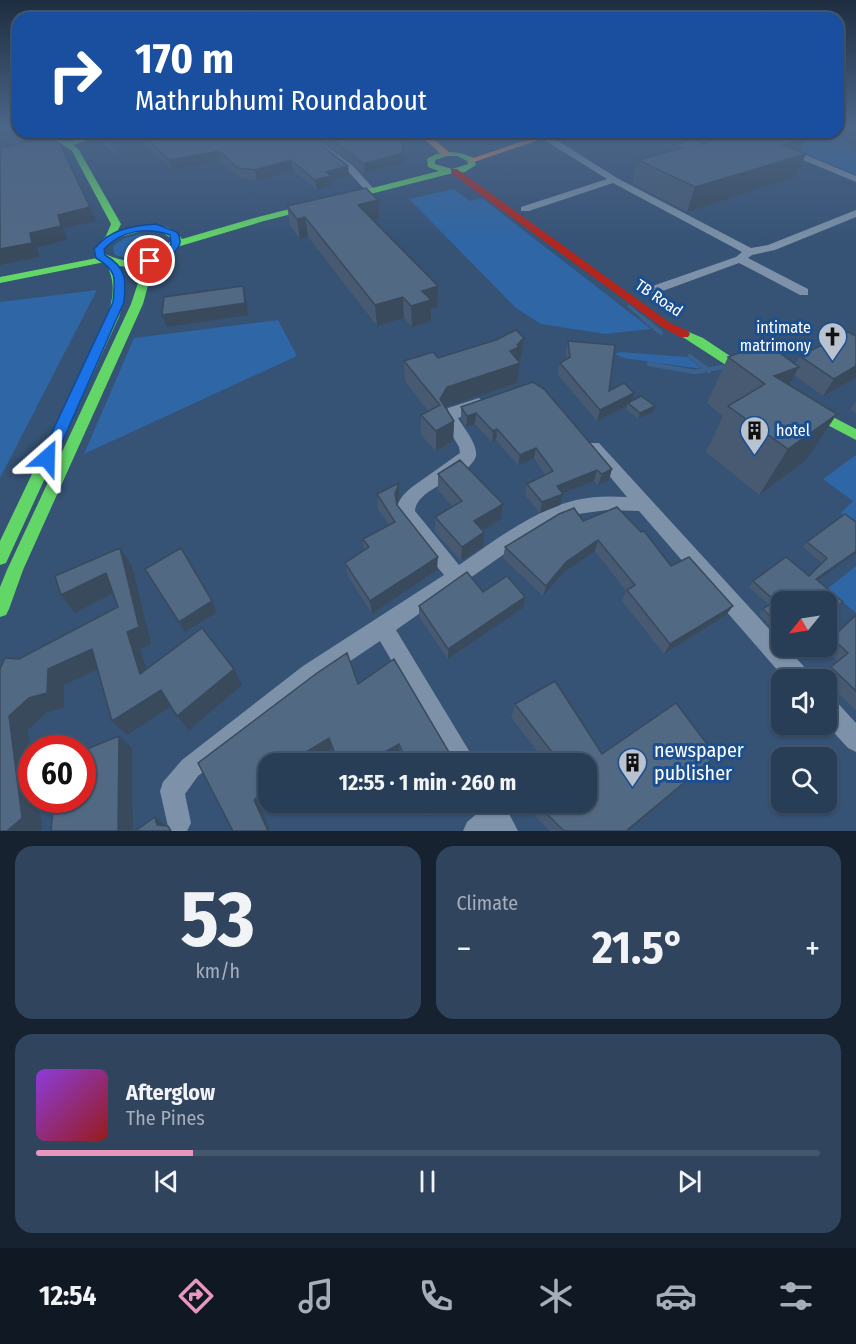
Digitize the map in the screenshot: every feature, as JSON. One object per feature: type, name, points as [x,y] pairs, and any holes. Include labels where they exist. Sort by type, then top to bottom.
[{"type":"main road","points":[[84,167],[116,224],[105,257]]},
{"type":"main road","points":[[368,188],[430,167]]},
{"type":"main road","points":[[0,609],[15,570],[137,304],[145,277],[173,238],[444,167]]},
{"type":"main road","name":"TB Road","points":[[463,167],[666,325],[699,341],[763,384]]},
{"type":"main road","points":[[464,167],[688,324],[699,341]]},
{"type":"main road","points":[[110,237],[138,224],[162,228],[173,238]]},
{"type":"main road","points":[[0,271],[105,257],[136,264],[162,256]]},
{"type":"main road","points":[[0,280],[105,257]]},
{"type":"main road","points":[[0,558],[113,317],[121,287],[121,278],[105,257]]},
{"type":"main road","points":[[791,400],[856,435]]},
{"type":"street","points":[[348,167],[368,188]]},
{"type":"street","points":[[593,167],[804,292]]},
{"type":"street","points":[[827,167],[856,179]]},
{"type":"street","points":[[525,209],[614,180]]},
{"type":"street","points":[[645,293],[771,248],[856,213]]},
{"type":"street","points":[[457,577],[406,513],[406,505],[412,497],[462,464],[468,455],[468,447],[450,418],[453,412],[497,397]]},
{"type":"street","points":[[582,434],[791,669]]},
{"type":"street","points":[[178,823],[172,791],[190,768],[311,674],[511,540],[549,518],[576,507],[608,503],[643,504]]},
{"type":"street","points":[[384,627],[458,753]]},
{"type":"street","points":[[837,719],[856,740]]},
{"type":"street","points":[[476,831],[497,816]]},
{"type":"shaded area","points":[[837,167],[856,167],[856,175]]},
{"type":"shaded area","points":[[454,189],[470,201],[482,198],[651,329],[605,334],[541,324],[516,308],[409,199]]},
{"type":"shaded area","points":[[139,234],[159,237],[162,243],[153,252],[140,257],[127,258],[114,254],[113,246],[123,239]]},
{"type":"shaded area","points":[[97,290],[0,478],[0,302]]},
{"type":"shaded area","points":[[278,320],[297,356],[84,454],[134,338]]},
{"type":"shaded area","points":[[620,352],[687,357],[702,369],[623,358],[615,354]]},
{"type":"shaded area","points":[[856,455],[856,525],[841,513],[853,501],[823,479]]},
{"type":"shaded area","points":[[856,566],[856,613],[837,597],[837,591],[827,589]]},
{"type":"building","points":[[0,167],[71,167],[90,207],[58,215],[61,226],[30,233],[32,243],[0,249]]},
{"type":"building","points":[[237,167],[267,167],[255,170]]},
{"type":"building","points":[[299,167],[345,167],[326,172],[331,176],[315,180]]},
{"type":"building","points":[[652,167],[763,167],[695,187]]},
{"type":"building","points":[[366,188],[378,200],[358,205],[438,286],[422,291],[431,300],[411,306],[403,297],[375,305],[305,217],[297,219],[287,206]]},
{"type":"building","points":[[243,286],[245,303],[162,315],[164,297]]},
{"type":"building","points":[[516,330],[524,338],[517,345],[519,347],[510,351],[520,363],[447,387],[440,399],[454,421],[436,431],[421,415],[440,405],[404,361],[433,352],[438,358],[496,340]]},
{"type":"building","points":[[848,332],[856,336],[856,366],[834,379],[800,356]]},
{"type":"building","points":[[568,341],[615,345],[609,391],[624,383],[634,393],[600,410],[560,363],[570,357]]},
{"type":"building","points":[[766,343],[799,367],[774,376],[837,414],[788,449],[728,406],[765,384],[728,357]]},
{"type":"building","points":[[533,382],[544,389],[612,469],[602,474],[597,470],[557,486],[563,494],[542,502],[527,484],[553,471],[536,448],[520,455],[497,429],[493,431],[476,413],[467,416],[461,407]]},
{"type":"building","points":[[641,396],[655,406],[640,413],[628,403]]},
{"type":"building","points":[[460,460],[503,504],[474,521],[484,532],[462,547],[435,517],[462,501],[438,474]]},
{"type":"building","points":[[399,483],[395,494],[397,505],[438,557],[370,601],[345,563],[369,547],[363,539],[395,522],[377,494]]},
{"type":"building","points":[[617,507],[641,532],[644,531],[671,566],[689,557],[733,606],[670,644],[627,590],[635,585],[598,540],[566,562],[546,586],[505,547],[559,514],[574,508],[583,521]]},
{"type":"building","points":[[845,514],[856,522],[856,551],[816,579],[830,591],[771,591],[771,597],[753,581],[786,557],[809,576],[827,558],[807,542]]},
{"type":"building","points":[[120,548],[139,627],[127,632],[140,674],[202,628],[234,669],[177,716],[161,690],[112,721],[92,649],[48,669],[47,693],[29,698],[9,716],[18,787],[18,813],[21,813],[22,818],[7,831],[0,831],[0,669],[5,658],[19,659],[118,607],[106,573],[61,595],[55,576]]},
{"type":"building","points":[[181,548],[212,601],[179,622],[145,569]]},
{"type":"building","points":[[467,572],[483,592],[507,576],[525,597],[448,649],[419,606]]},
{"type":"building","points":[[837,597],[843,602],[837,606]]},
{"type":"building","points":[[771,604],[771,617],[763,609]]},
{"type":"building","points":[[856,615],[856,691],[837,673],[837,669],[831,667],[848,653],[837,643],[837,633]]},
{"type":"building","points":[[347,653],[358,684],[394,659],[450,753],[403,753],[399,744],[383,753],[335,753],[329,738],[304,753],[258,753],[258,797],[254,800],[268,831],[233,831],[198,763]]},
{"type":"building","name":"newspaper publisher","points":[[555,681],[602,754],[676,703],[716,756],[626,831],[564,831],[546,813],[597,813],[597,753],[553,753],[515,704]]},
{"type":"building","points":[[119,736],[118,831],[51,831],[53,813],[96,813],[96,745]]},
{"type":"building","points":[[155,817],[157,825],[168,826],[171,831],[135,831]]},
{"type":"waterway","points":[[629,306],[643,318]]},
{"type":"waterway","points":[[642,317],[661,333]]},
{"type":"waterway","points":[[690,356],[707,370]]},
{"type":"waterway","points":[[649,364],[695,372],[707,370]]},
{"type":"waterway","points":[[707,370],[722,367]]},
{"type":"traffic: fast","points":[[84,167],[116,224],[110,237]]},
{"type":"traffic: fast","points":[[435,167],[452,171],[468,167]]},
{"type":"traffic: fast","points":[[176,244],[261,219],[450,171]]},
{"type":"traffic: fast","points":[[144,227],[162,229],[170,232],[177,239],[163,255],[143,263],[120,263],[100,256],[99,249],[110,237],[144,227]]},
{"type":"traffic: fast","points":[[0,609],[15,570],[137,304],[145,277],[162,257]]},
{"type":"traffic: fast","points":[[0,280],[103,260]]},
{"type":"traffic: fast","points":[[0,558],[113,317],[119,283],[111,263]]},
{"type":"traffic: fast","points":[[684,334],[699,341],[753,377]]},
{"type":"traffic: fast","points":[[804,407],[856,435]]},
{"type":"traffic: jam","points":[[454,171],[666,325],[684,334]]},
{"type":"place","name":"intimate matrimony","points":[[832,362]]},
{"type":"place","name":"hotel","points":[[755,456]]},
{"type":"place","name":"newspaper publisher","points":[[633,788]]},
{"type":"route","points":[[47,458],[118,302],[121,278],[111,263],[103,260],[99,249],[110,237],[132,229],[156,227],[174,234],[177,238],[176,244],[171,251],[150,261]]}]
